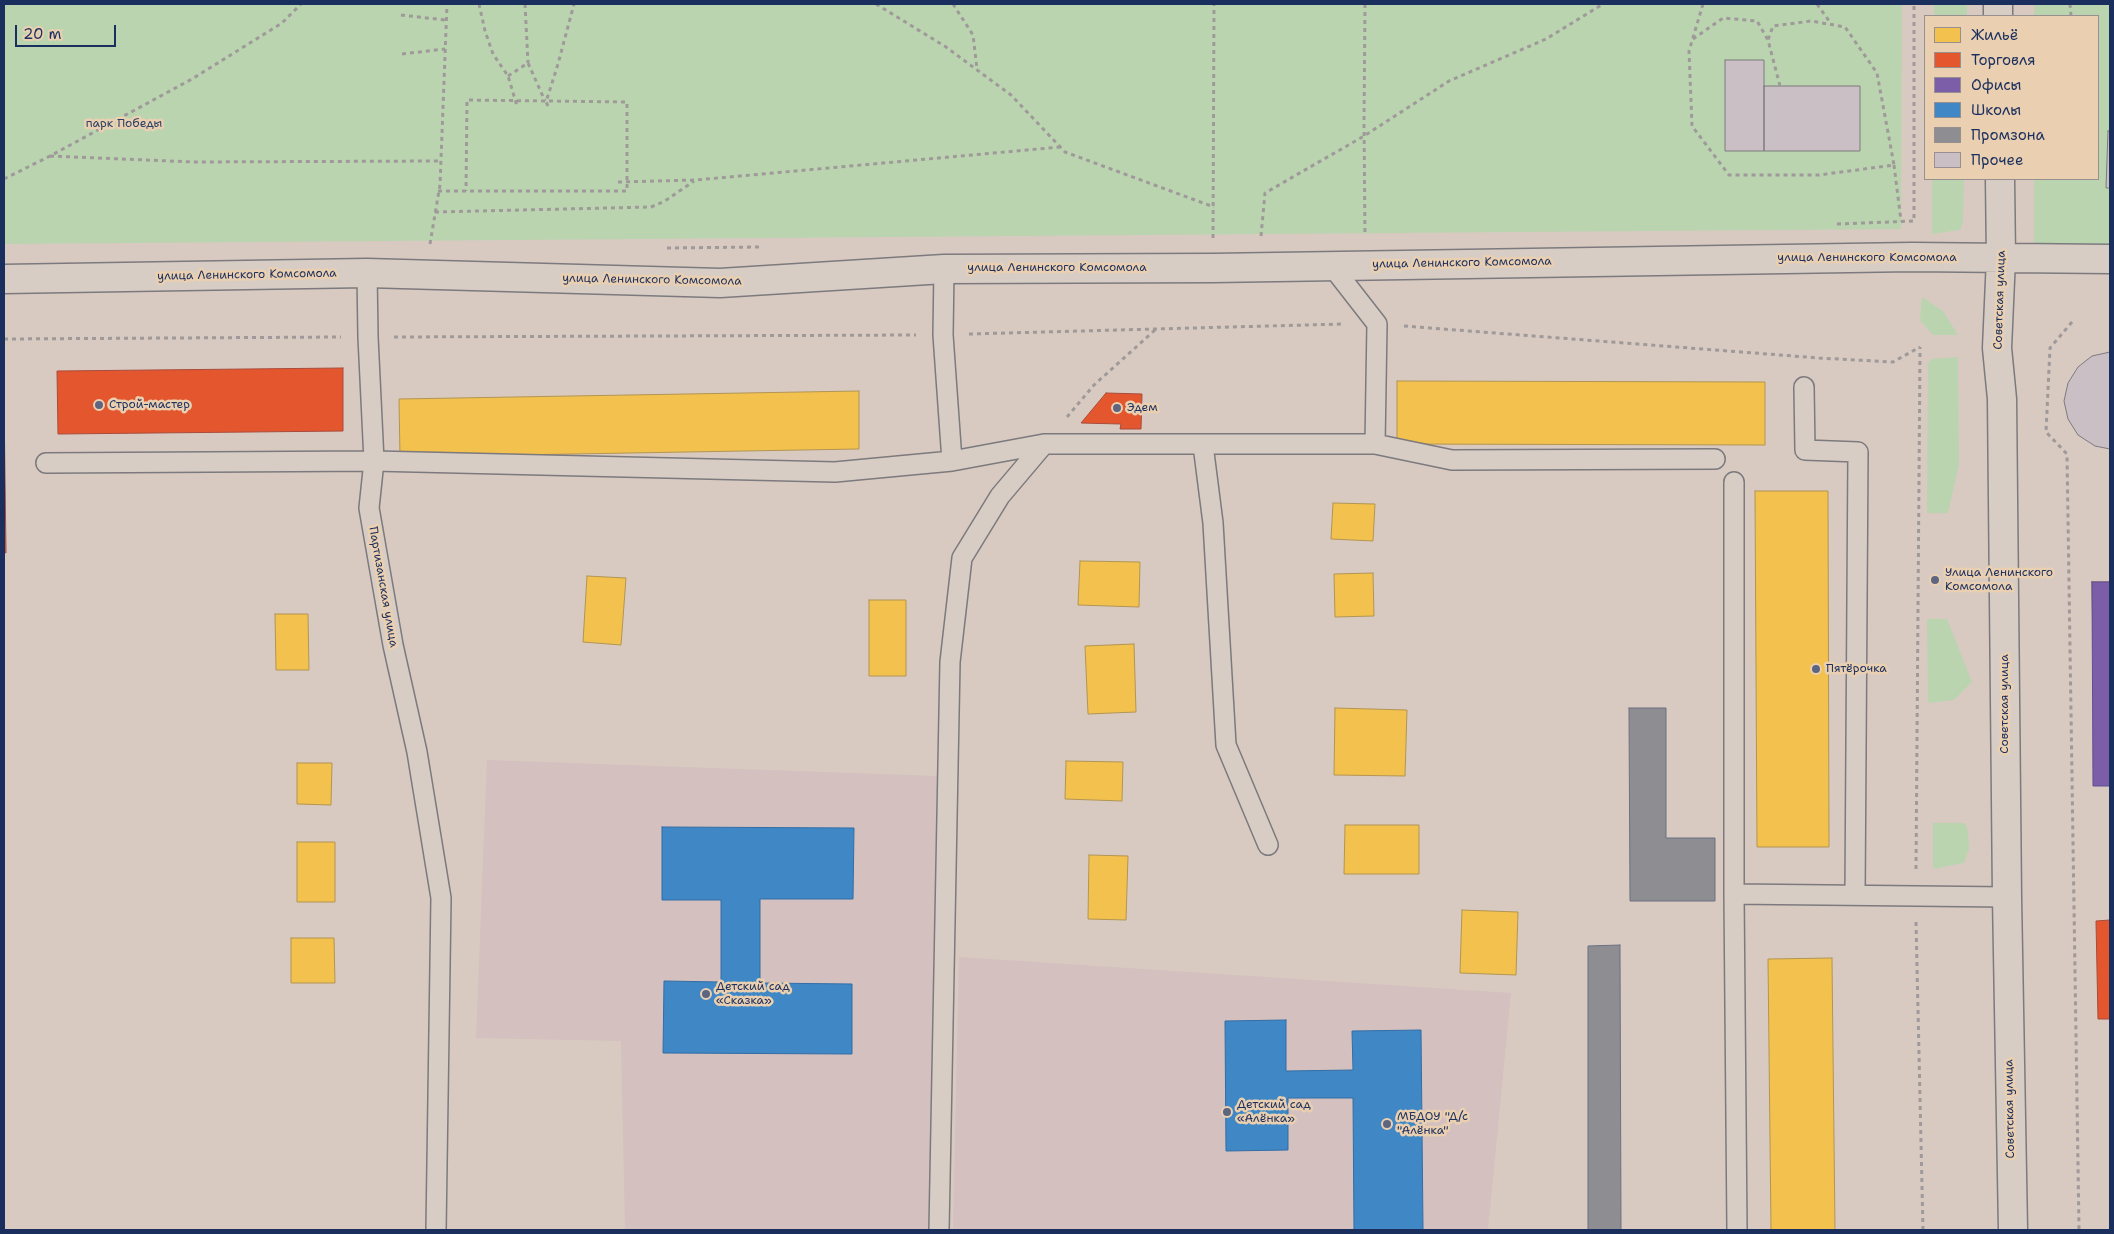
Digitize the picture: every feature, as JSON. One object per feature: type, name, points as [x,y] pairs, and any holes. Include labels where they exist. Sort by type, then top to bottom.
[{"type":"street","name":"Советская улица","points":[[2000,180],[2001,258],[1997,348],[2002,399],[2007,897],[2013,1230]]},
{"type":"street","name":"улица Ленинского Комсомола","points":[[4,279],[367,273],[720,284],[944,269],[1203,268],[2001,258],[2110,259]]},
{"type":"lane","points":[[1332,265],[1377,324],[1375,444]]},
{"type":"lane","points":[[944,269],[943,335],[952,461]]},
{"type":"lane","name":"Партизанская улица","points":[[367,273],[374,461],[370,508],[393,645],[417,752],[441,898],[436,1230]]},
{"type":"lane","points":[[1804,387],[1805,450],[1858,452],[1855,896]]},
{"type":"lane","points":[[46,463],[374,461],[836,472],[952,461],[1044,444],[1375,444],[1452,460],[1715,459]]},
{"type":"lane","points":[[939,1230],[950,662],[962,558],[1000,496],[1044,444]]},
{"type":"lane","points":[[1203,445],[1213,523],[1226,745],[1268,845]]},
{"type":"lane","points":[[1734,482],[1734,894],[1737,1230]]},
{"type":"lane","points":[[1734,894],[2007,897]]},
{"type":"path","points":[[4,179],[192,79],[282,23],[301,4]]},
{"type":"path","points":[[428,250],[438,191],[447,4]]},
{"type":"path","points":[[479,4],[485,31],[493,54],[508,76],[517,106]]},
{"type":"path","points":[[526,4],[528,64],[548,106]]},
{"type":"path","points":[[546,102],[574,4]]},
{"type":"path","points":[[876,4],[946,47],[1011,95],[1065,152],[1214,207]]},
{"type":"path","points":[[953,4],[973,35],[977,70]]},
{"type":"path","points":[[1213,241],[1214,4]]},
{"type":"path","points":[[1365,4],[1365,241]]},
{"type":"path","points":[[1261,241],[1265,193],[1364,136],[1449,81],[1546,39],[1603,4]]},
{"type":"path","points":[[1703,4],[1689,51],[1692,126],[1729,175],[1819,175],[1894,165]]},
{"type":"path","points":[[1817,4],[1832,25]]},
{"type":"path","points":[[1914,4],[1914,222]]},
{"type":"path","points":[[401,15],[445,20]]},
{"type":"path","points":[[1692,40],[1723,18],[1757,21],[1768,40],[1780,86]]},
{"type":"path","points":[[1768,40],[1773,26],[1811,21],[1845,28],[1877,73],[1894,165],[1901,220]]},
{"type":"path","points":[[402,54],[444,49]]},
{"type":"path","points":[[508,76],[528,64]]},
{"type":"path","points":[[438,191],[466,191],[627,191],[628,102],[467,100],[466,191]]},
{"type":"path","points":[[618,182],[696,180],[1060,147]]},
{"type":"path","points":[[50,156],[193,162],[440,161]]},
{"type":"path","points":[[435,212],[651,207],[665,201],[696,180]]},
{"type":"path","points":[[2072,322],[2050,348],[2046,432],[2067,454],[2079,1230]]},
{"type":"path","points":[[4,339],[943,335],[1377,324],[1884,362],[1893,362],[1920,347],[1916,896],[1924,1230]]},
{"type":"path","points":[[1044,444],[1094,385],[1155,330]]},
{"type":"shaded area","name":"Детский сад «Сказка»","points":[[487,760],[937,776],[930,1230],[625,1230],[621,1041],[476,1038]]},
{"type":"shaded area","name":"Детский сад «Алёнка»","points":[[959,957],[1511,993],[1488,1230],[953,1230]]},
{"type":"green space","name":"парк Победы","points":[[4,4],[1902,4],[1901,229],[4,244]]},
{"type":"green space","points":[[1934,4],[1967,4],[1967,15],[1934,15]]},
{"type":"green space","points":[[2034,4],[2110,4],[2110,247],[2034,248],[2034,180],[2099,180],[2099,15],[2034,15]]},
{"type":"green space","points":[[1932,180],[1964,180],[1963,222],[1960,230],[1932,234]]},
{"type":"green space","points":[[1922,297],[1943,311],[1958,335],[1933,335],[1920,320]]},
{"type":"green space","points":[[1958,357],[1959,464],[1948,513],[1927,513],[1928,364],[1931,359]]},
{"type":"green space","points":[[1927,619],[1947,619],[1972,682],[1954,700],[1928,703]]},
{"type":"green space","points":[[1933,823],[1965,823],[1968,831],[1969,849],[1964,863],[1933,869]]},
{"type":"building: Жильё","points":[[1397,381],[1765,382],[1765,445],[1397,444]]},
{"type":"building: Жильё","points":[[859,391],[859,449],[400,457],[399,399]]},
{"type":"building: Жильё","points":[[1755,491],[1828,491],[1829,847],[1757,847]]},
{"type":"building: Жильё","points":[[1333,503],[1375,504],[1373,541],[1331,539]]},
{"type":"building: Жильё","points":[[1080,561],[1140,562],[1139,607],[1078,605]]},
{"type":"building: Жильё","points":[[1373,573],[1374,616],[1335,617],[1334,574]]},
{"type":"building: Жильё","points":[[587,576],[626,578],[621,645],[583,642]]},
{"type":"building: Жильё","points":[[869,600],[906,600],[906,676],[869,676]]},
{"type":"building: Жильё","points":[[275,614],[308,614],[309,670],[276,670]]},
{"type":"building: Жильё","points":[[1134,644],[1136,712],[1088,714],[1085,646]]},
{"type":"building: Жильё","points":[[1335,708],[1407,710],[1405,776],[1334,775]]},
{"type":"building: Жильё","points":[[1066,761],[1123,762],[1122,801],[1065,799]]},
{"type":"building: Жильё","points":[[297,763],[332,763],[331,805],[297,804]]},
{"type":"building: Жильё","points":[[1345,825],[1419,825],[1419,874],[1344,874]]},
{"type":"building: Жильё","points":[[297,842],[335,842],[335,902],[297,902]]},
{"type":"building: Жильё","points":[[1089,855],[1128,856],[1126,920],[1088,919]]},
{"type":"building: Жильё","points":[[1462,910],[1518,912],[1516,975],[1460,973]]},
{"type":"building: Жильё","points":[[291,938],[334,938],[335,983],[291,983]]},
{"type":"building: Жильё","points":[[1832,958],[1835,1230],[1771,1230],[1768,959]]},
{"type":"building: Торговля","points":[[343,368],[343,431],[58,434],[57,371]]},
{"type":"building: Торговля","name":"Эдем","points":[[1106,393],[1142,394],[1141,429],[1120,429],[1121,424],[1081,423]]},
{"type":"building: Торговля","points":[[4,403],[6,553],[4,552]]},
{"type":"building: Торговля","points":[[2092,582],[2110,582],[2110,648],[2093,649]]},
{"type":"building: Торговля","points":[[2110,920],[2110,1019],[2098,1019],[2096,921]]},
{"type":"building: Офисы","points":[[2092,582],[2110,582],[2110,786],[2093,786]]},
{"type":"building: Школы","points":[[662,827],[854,828],[853,899],[760,899],[760,983],[852,984],[852,1054],[663,1053],[664,981],[721,982],[721,900],[662,900]]},
{"type":"building: Школы","name":"МБДОУ \"Д/с \"Алёнка\"","points":[[1286,1020],[1286,1071],[1353,1070],[1352,1031],[1421,1030],[1423,1230],[1354,1230],[1353,1098],[1288,1098],[1288,1150],[1226,1151],[1225,1021]]},
{"type":"building: Промзона","points":[[1629,708],[1666,708],[1666,838],[1715,838],[1715,901],[1630,901]]},
{"type":"building: Промзона","points":[[1620,945],[1621,1230],[1588,1230],[1588,946]]},
{"type":"building: Прочее","points":[[1725,60],[1764,60],[1764,151],[1725,151]]},
{"type":"building: Прочее","points":[[1764,86],[1860,86],[1860,151],[1764,151]]},
{"type":"building: Прочее","points":[[2108,131],[2110,131],[2110,188],[2106,188]]},
{"type":"building: Прочее","points":[[2110,352],[2110,449],[2095,446],[2078,435],[2068,419],[2064,401],[2068,383],[2078,367],[2092,356]]},
{"type":"place","name":"Строй-мастер","points":[[99,405]]},
{"type":"place","name":"Эдем","points":[[1117,408]]},
{"type":"place","name":"Улица Ленинского Комсомола","points":[[1935,580]]},
{"type":"place","name":"Пятёрочка","points":[[1816,669]]},
{"type":"place","name":"Детский сад «Сказка»","points":[[706,994]]},
{"type":"place","name":"Детский сад «Алёнка»","points":[[1227,1112]]},
{"type":"place","name":"МБДОУ \"Д/с \"Алёнка\"","points":[[1387,1124]]}]
